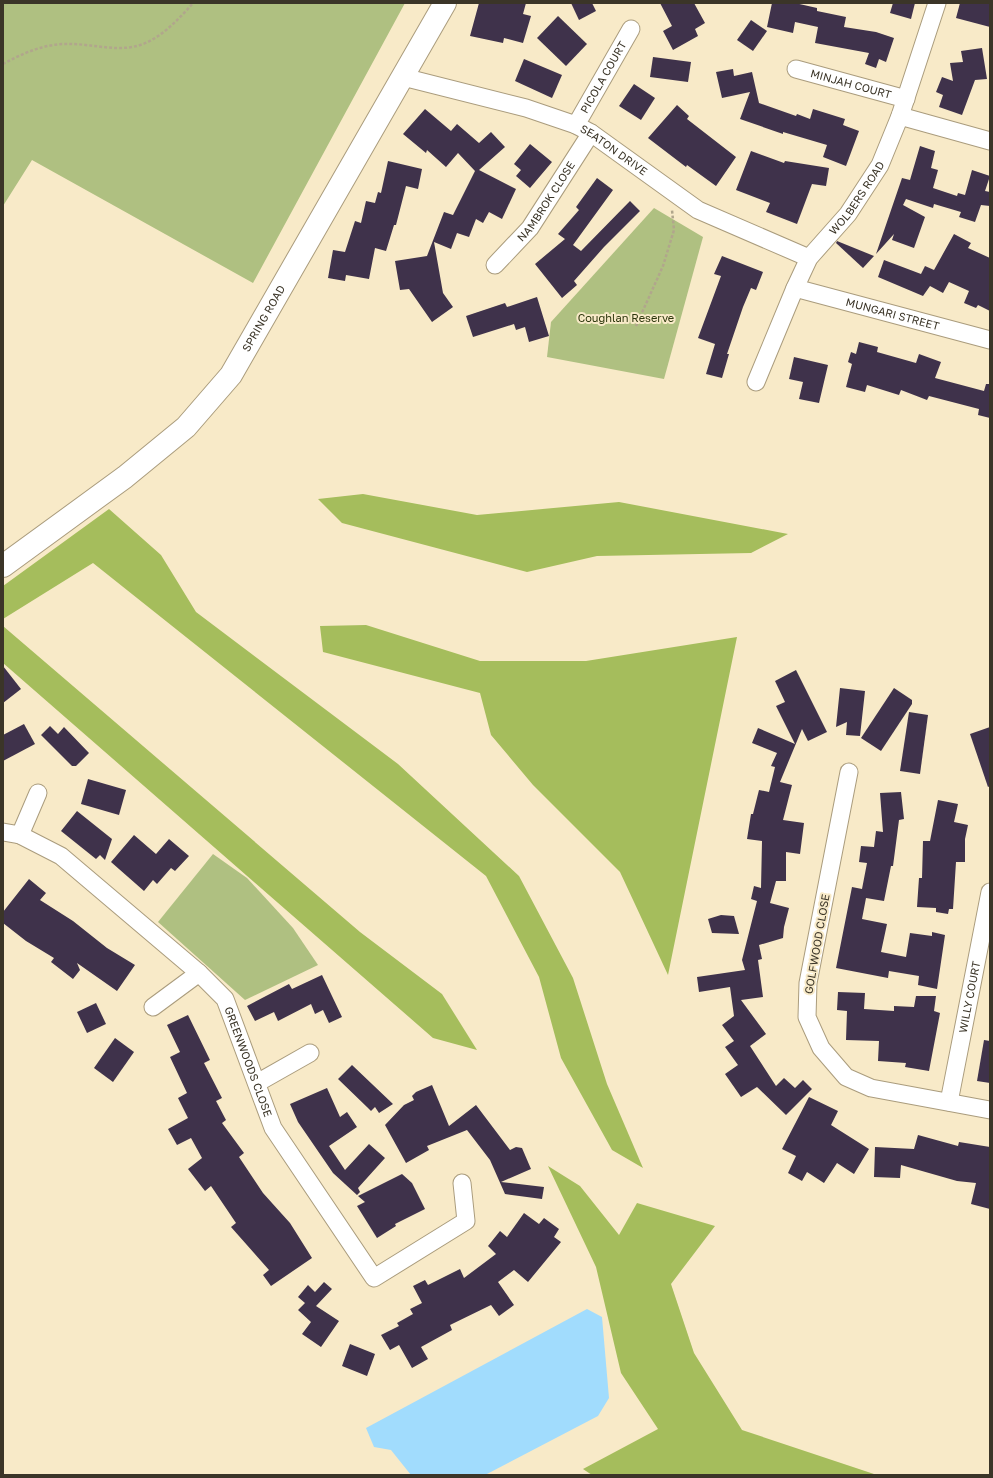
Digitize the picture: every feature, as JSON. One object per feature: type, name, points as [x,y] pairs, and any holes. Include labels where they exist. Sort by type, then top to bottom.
[{"type":"main road","name":"SPRING ROAD","points":[[3,566],[125,477],[186,427],[231,375],[445,3]]},
{"type":"street","name":"WOLBERS ROAD","points":[[756,382],[794,288],[809,258],[848,214],[880,165],[906,99],[937,3]]},
{"type":"street","name":"PICOLA COURT","points":[[576,124],[631,29]]},
{"type":"street","name":"MINJAH COURT","points":[[796,69],[906,99]]},
{"type":"street","name":"SEATON DRIVE","points":[[403,77],[526,108],[576,124],[591,133],[698,210],[809,258]]},
{"type":"street","points":[[900,116],[990,141]]},
{"type":"street","name":"NAMBROK CLOSE","points":[[495,265],[530,228],[591,133]]},
{"type":"street","name":"MUNGARI STREET","points":[[794,288],[990,340]]},
{"type":"street","name":"GOLFWOOD CLOSE","points":[[849,772],[808,983],[807,1017],[821,1048],[846,1076],[871,1088],[990,1110]]},
{"type":"street","points":[[20,835],[38,793]]},
{"type":"street","name":"GREENWOODS CLOSE","points":[[3,832],[20,835],[61,856],[199,973],[225,999],[273,1128],[374,1278],[466,1221],[462,1183]]},
{"type":"street","name":"WILLY COURT","points":[[949,1102],[990,892]]},
{"type":"street","points":[[153,1007],[199,973]]},
{"type":"street","points":[[257,1083],[310,1053]]},
{"type":"path","points":[[3,64],[23,54],[51,46],[69,44],[120,48],[143,44],[154,39],[193,3]]},
{"type":"path","points":[[636,326],[663,266],[674,230],[670,190]]},
{"type":"green space","points":[[3,3],[405,3],[253,283],[32,160],[3,206]]},
{"type":"green space","name":"Coughlan Reserve","points":[[654,208],[703,237],[664,379],[547,357],[551,322]]},
{"type":"green space","points":[[363,494],[477,515],[619,502],[788,534],[751,553],[597,556],[527,572],[342,523],[318,499]]},
{"type":"green space","points":[[109,509],[161,555],[196,612],[398,764],[519,876],[573,978],[607,1084],[643,1168],[612,1150],[561,1058],[539,977],[486,876],[93,563],[3,619],[3,586]]},
{"type":"green space","points":[[366,625],[480,661],[586,661],[737,637],[668,975],[620,872],[533,785],[491,735],[480,693],[323,652],[320,626]]},
{"type":"green space","points":[[3,626],[360,932],[442,994],[477,1050],[433,1038],[3,663]]},
{"type":"green space","points":[[213,854],[247,878],[293,928],[318,965],[245,1000],[158,922]]},
{"type":"green space","points":[[548,1166],[580,1186],[619,1235],[637,1203],[715,1226],[671,1284],[694,1353],[742,1430],[877,1475],[592,1475],[583,1469],[658,1429],[621,1373],[596,1267]]},
{"type":"water","points":[[587,1309],[602,1317],[609,1398],[598,1416],[485,1475],[411,1475],[391,1450],[374,1447],[366,1428]]},
{"type":"building","points":[[479,3],[526,3],[523,14],[531,16],[523,43],[504,38],[503,43],[470,36]]},
{"type":"building","points":[[571,3],[592,3],[596,11],[579,20]]},
{"type":"building","points":[[660,3],[694,3],[705,23],[695,29],[698,36],[673,50],[663,31],[672,26]]},
{"type":"building","points":[[772,3],[795,3],[817,8],[817,11],[846,17],[844,27],[876,32],[894,38],[886,62],[879,59],[876,68],[865,64],[869,53],[815,43],[818,27],[795,22],[793,33],[767,27]]},
{"type":"building","points":[[893,3],[915,3],[911,19],[890,13]]},
{"type":"building","points":[[960,3],[990,3],[990,27],[956,18]]},
{"type":"building","points":[[558,16],[587,44],[566,66],[537,38]]},
{"type":"building","points":[[751,20],[767,31],[753,51],[737,40]]},
{"type":"building","points":[[982,48],[987,79],[975,80],[962,115],[939,107],[943,95],[936,92],[942,77],[953,81],[950,63],[963,62],[961,51]]},
{"type":"building","points":[[653,57],[691,62],[688,82],[650,77]]},
{"type":"building","points":[[524,59],[562,75],[552,98],[515,81]]},
{"type":"building","points":[[733,69],[734,76],[752,72],[759,103],[796,116],[797,114],[810,119],[813,109],[845,119],[843,125],[859,131],[846,166],[823,157],[827,145],[783,132],[783,134],[740,119],[750,92],[722,98],[716,72]]},
{"type":"building","points":[[634,84],[655,98],[641,120],[619,106]]},
{"type":"building","points":[[677,105],[689,116],[687,119],[736,157],[716,186],[687,165],[686,167],[648,138]]},
{"type":"building","points":[[425,109],[451,131],[457,124],[479,143],[491,132],[505,147],[479,170],[516,189],[502,219],[489,212],[483,223],[476,219],[469,237],[457,233],[451,249],[434,242],[443,293],[453,307],[432,322],[409,289],[400,290],[395,261],[427,256],[444,212],[453,215],[475,171],[458,153],[446,167],[427,150],[426,153],[403,134]]},
{"type":"building","points":[[530,144],[552,162],[530,188],[516,176],[521,170],[514,164]]},
{"type":"building","points":[[920,146],[935,151],[931,168],[938,170],[933,188],[957,196],[958,193],[965,195],[972,170],[990,176],[985,191],[990,192],[990,206],[981,205],[975,222],[959,217],[961,212],[934,204],[933,208],[906,199],[903,205],[925,217],[914,248],[892,240],[894,234],[876,254],[902,178],[910,180]]},
{"type":"building","points":[[751,151],[784,163],[785,161],[829,168],[826,186],[812,184],[797,224],[766,212],[770,203],[736,190]]},
{"type":"building","points":[[388,161],[422,169],[418,189],[406,186],[396,225],[394,225],[386,251],[375,248],[369,279],[346,275],[345,281],[328,278],[333,250],[345,252],[355,221],[361,223],[366,201],[375,203],[378,192],[381,193]]},
{"type":"building","points":[[597,178],[613,190],[573,245],[581,251],[630,201],[640,211],[604,247],[574,281],[577,285],[562,298],[535,264],[565,239],[558,234],[579,210],[576,207]]},
{"type":"building","points":[[954,234],[971,243],[968,248],[990,258],[990,311],[978,305],[976,308],[964,303],[969,291],[949,282],[943,293],[930,286],[923,296],[878,277],[884,260],[921,274],[925,266],[934,270]]},
{"type":"building","points":[[837,241],[874,256],[863,268],[836,243]]},
{"type":"building","points":[[722,256],[763,272],[756,290],[751,288],[743,307],[727,354],[729,354],[722,378],[706,374],[715,344],[698,338],[721,276],[714,274]]},
{"type":"building","points":[[537,297],[549,336],[529,342],[525,327],[516,330],[514,324],[473,337],[466,316],[505,303],[507,307]]},
{"type":"building","points":[[859,342],[878,347],[877,352],[916,363],[919,354],[941,362],[935,378],[984,391],[986,384],[990,384],[990,418],[978,415],[979,409],[929,396],[927,400],[901,390],[899,395],[867,385],[865,392],[846,387],[852,364],[848,362],[851,352],[856,354]]},
{"type":"building","points":[[794,357],[828,365],[819,403],[799,399],[803,382],[789,379]]},
{"type":"building","points":[[3,666],[21,689],[3,703]]},
{"type":"building","points":[[796,670],[827,732],[808,741],[802,729],[780,782],[792,785],[783,820],[804,823],[800,854],[786,852],[786,881],[776,881],[770,903],[789,908],[783,938],[759,945],[762,959],[758,960],[763,997],[741,1000],[766,1034],[750,1046],[776,1086],[784,1078],[795,1088],[803,1080],[812,1089],[786,1115],[757,1087],[741,1097],[725,1074],[738,1065],[725,1047],[734,1041],[722,1025],[734,1016],[730,987],[699,992],[697,977],[745,970],[742,960],[757,901],[751,899],[754,886],[761,888],[762,841],[747,839],[751,814],[753,814],[759,790],[769,792],[775,767],[771,766],[777,753],[752,743],[758,728],[795,744],[776,706],[785,702],[775,681]]},
{"type":"building","points":[[840,688],[865,691],[860,736],[846,735],[847,722],[836,727]]},
{"type":"building","points":[[894,688],[912,700],[912,704],[881,751],[861,738]]},
{"type":"building","points":[[909,712],[928,715],[920,774],[900,771]]},
{"type":"building","points":[[24,724],[35,744],[3,761],[3,735]]},
{"type":"building","points":[[50,726],[58,734],[64,727],[89,753],[76,766],[72,766],[41,735]]},
{"type":"building","points":[[990,727],[990,786],[988,787],[970,734]]},
{"type":"building","points":[[88,779],[126,790],[119,815],[81,804]]},
{"type":"building","points":[[901,792],[904,819],[899,820],[893,866],[891,866],[884,901],[866,898],[862,919],[887,924],[881,952],[906,957],[910,933],[932,936],[932,932],[945,935],[937,989],[918,985],[919,976],[889,971],[888,978],[836,968],[852,887],[862,889],[867,863],[859,862],[861,846],[874,847],[876,831],[883,832],[880,793]]},
{"type":"building","points":[[938,800],[958,804],[954,822],[968,825],[965,839],[965,862],[956,862],[953,909],[949,909],[948,914],[936,912],[936,908],[917,907],[919,878],[922,878],[923,841],[930,841]]},
{"type":"building","points":[[77,811],[112,839],[105,860],[100,855],[96,859],[61,831]]},
{"type":"building","points":[[134,835],[156,854],[169,839],[189,856],[175,871],[171,868],[157,884],[153,880],[144,891],[111,862]]},
{"type":"building","points":[[29,879],[46,893],[40,900],[73,921],[107,948],[135,965],[117,991],[77,963],[80,970],[73,979],[51,962],[54,958],[26,941],[3,923],[3,912]]},
{"type":"building","points":[[721,915],[734,916],[739,934],[712,933],[708,919]]},
{"type":"building","points":[[322,975],[342,1017],[329,1023],[323,1010],[315,1014],[311,1004],[278,1021],[274,1012],[255,1021],[247,1006],[289,984],[292,989]]},
{"type":"building","points":[[838,992],[865,993],[864,1009],[894,1011],[894,1006],[914,1007],[916,996],[936,996],[934,1011],[940,1013],[929,1071],[905,1067],[906,1063],[878,1061],[879,1041],[846,1040],[847,1011],[837,1010]]},
{"type":"building","points":[[96,1003],[106,1024],[87,1033],[77,1012]]},
{"type":"building","points":[[188,1015],[210,1060],[204,1063],[222,1098],[216,1101],[226,1120],[222,1123],[244,1153],[239,1157],[263,1193],[290,1223],[312,1258],[271,1286],[263,1275],[269,1270],[231,1227],[236,1223],[211,1186],[205,1191],[188,1169],[202,1158],[191,1138],[177,1145],[168,1129],[188,1118],[178,1098],[187,1093],[170,1057],[180,1052],[167,1025]]},
{"type":"building","points":[[115,1038],[134,1052],[113,1082],[94,1068]]},
{"type":"building","points":[[984,1040],[990,1041],[990,1083],[977,1081]]},
{"type":"building","points":[[352,1065],[393,1104],[379,1113],[375,1107],[371,1111],[338,1079]]},
{"type":"building","points":[[432,1085],[449,1126],[476,1105],[510,1150],[516,1147],[522,1148],[531,1169],[501,1182],[544,1187],[542,1199],[505,1194],[490,1160],[467,1130],[427,1146],[429,1150],[406,1163],[385,1125],[404,1105],[414,1100],[412,1096],[416,1092]]},
{"type":"building","points":[[327,1088],[340,1117],[347,1112],[357,1127],[329,1146],[345,1170],[369,1144],[385,1158],[358,1188],[360,1192],[357,1195],[333,1173],[298,1122],[290,1104]]},
{"type":"building","points":[[809,1097],[838,1111],[831,1125],[869,1149],[854,1174],[837,1163],[824,1183],[807,1172],[802,1181],[788,1173],[796,1156],[782,1149]]},
{"type":"building","points":[[918,1135],[958,1146],[959,1142],[990,1147],[990,1209],[971,1204],[976,1183],[957,1181],[901,1165],[900,1178],[874,1177],[875,1147],[914,1149]]},
{"type":"building","points":[[402,1174],[412,1183],[425,1209],[395,1224],[396,1226],[377,1238],[357,1206],[365,1202],[358,1196]]},
{"type":"building","points":[[524,1213],[539,1224],[544,1218],[559,1229],[554,1237],[561,1242],[528,1282],[514,1270],[498,1282],[514,1305],[499,1316],[491,1305],[450,1325],[452,1330],[421,1347],[428,1359],[412,1368],[399,1345],[390,1350],[381,1335],[399,1326],[397,1323],[413,1314],[410,1309],[422,1303],[413,1286],[425,1280],[428,1285],[460,1269],[464,1278],[496,1254],[488,1246],[500,1231],[507,1237]]},
{"type":"building","points":[[324,1282],[332,1289],[316,1306],[339,1321],[321,1347],[302,1334],[311,1322],[298,1310],[305,1303],[298,1297],[308,1285],[315,1292]]},
{"type":"building","points":[[350,1344],[375,1354],[367,1376],[342,1366]]}]
